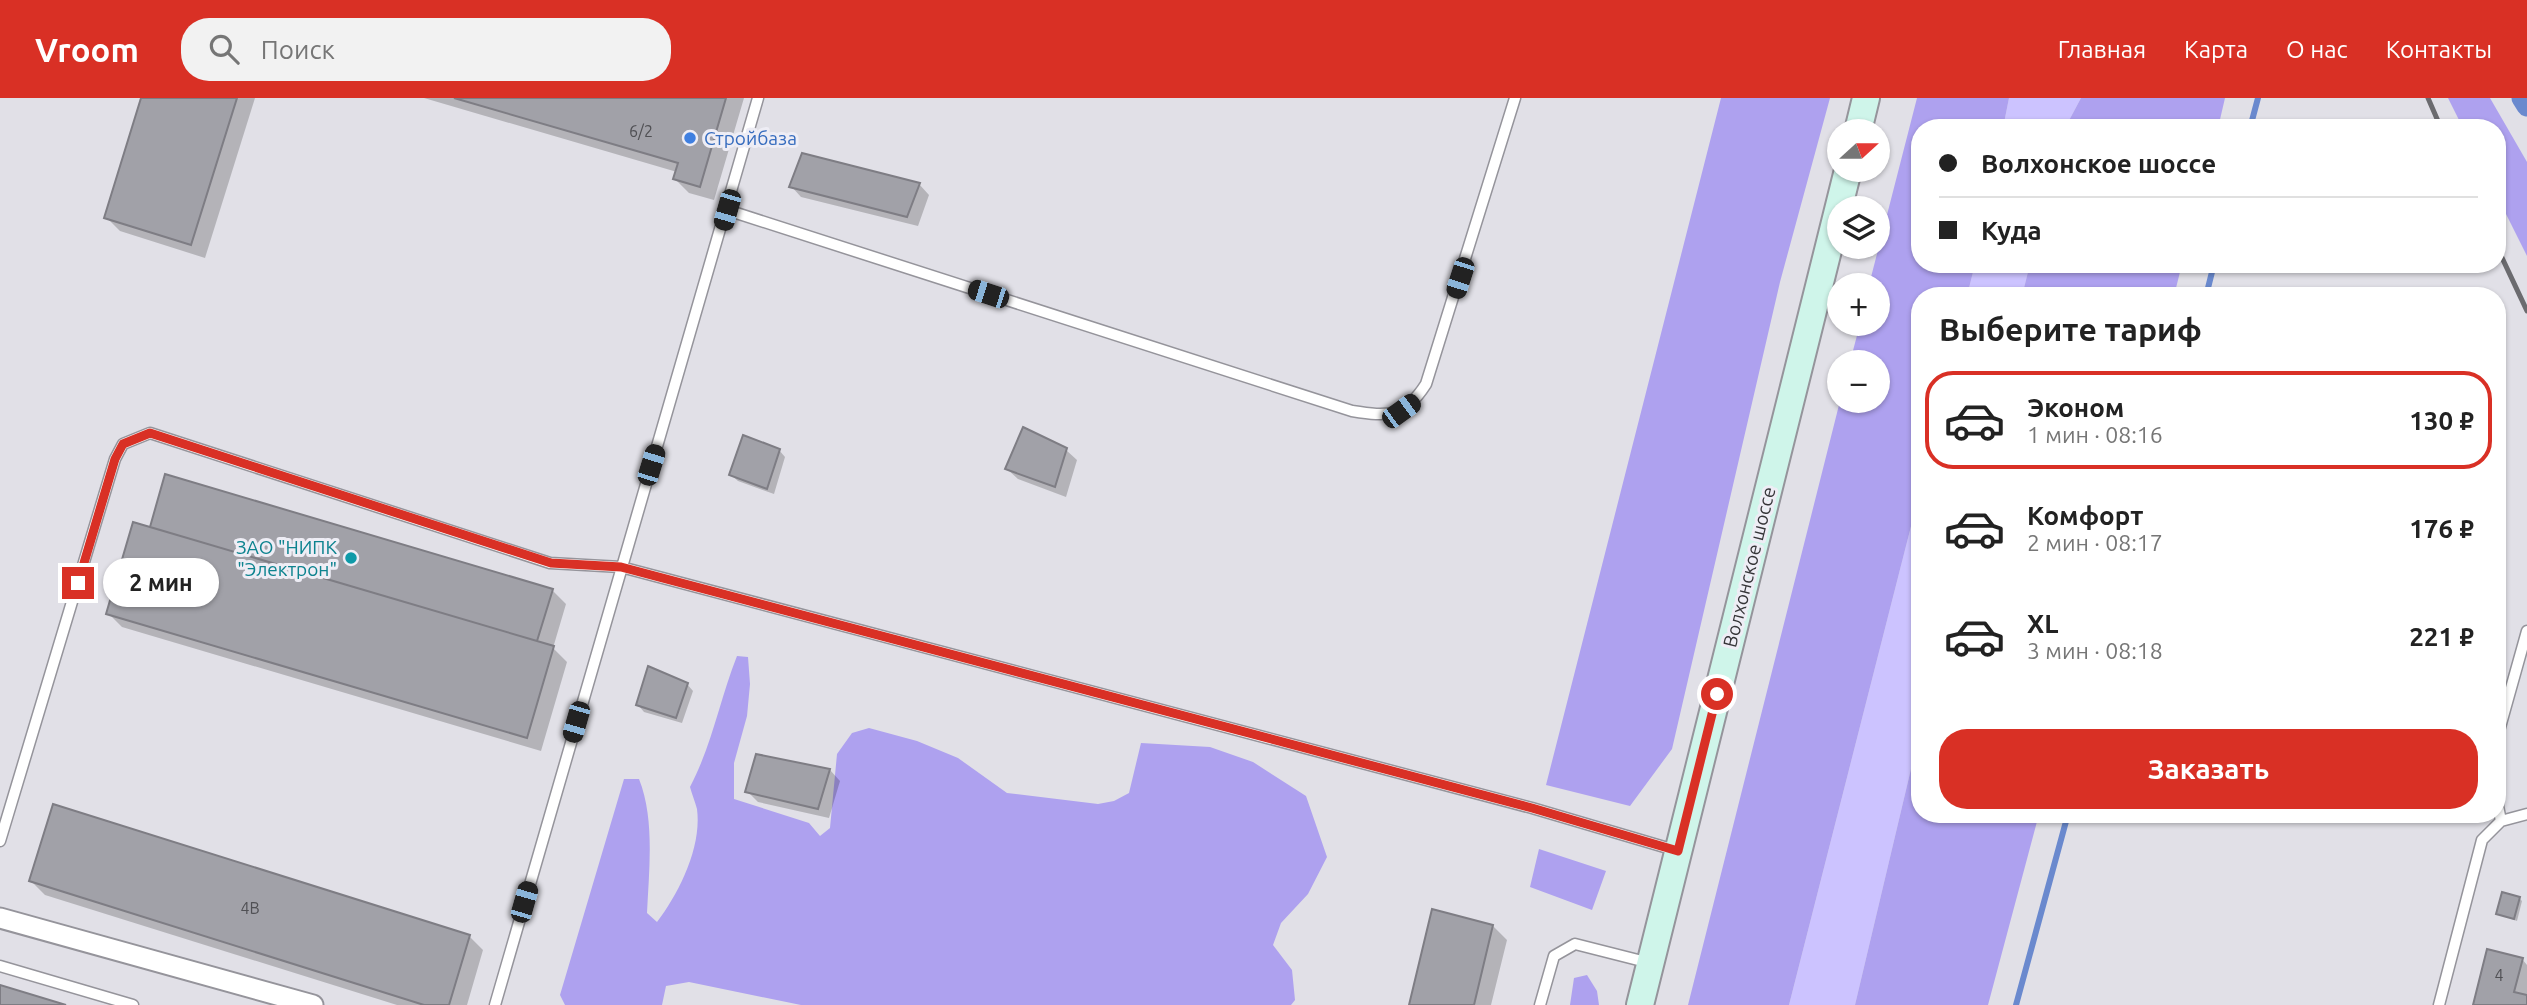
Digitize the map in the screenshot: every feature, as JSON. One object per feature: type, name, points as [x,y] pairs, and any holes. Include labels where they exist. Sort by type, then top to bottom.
[{"type":"main road","points":[[1861,119],[1866,98]]},
{"type":"main road","name":"Волхонское шоссе","points":[[1640,1005],[1845,182]]},
{"type":"street","points":[[0,918],[313,1005]]},
{"type":"lane","points":[[495,1005],[758,98]]},
{"type":"lane","points":[[727,210],[1352,411],[1380,416],[1401,411],[1415,401],[1426,384],[1515,98]]},
{"type":"lane","points":[[0,841],[115,459],[123,444],[137,436],[150,433],[551,563],[621,567],[1532,808],[1678,851]]},
{"type":"lane","points":[[2506,708],[2527,631]]},
{"type":"lane","points":[[2506,820],[2527,814]]},
{"type":"lane","points":[[2439,1005],[2482,840],[2499,823]]},
{"type":"lane","points":[[1540,1005],[1554,956],[1575,944],[1650,963]]},
{"type":"lane","points":[[0,966],[133,1005]]},
{"type":"shaded area","points":[[1721,98],[1830,98],[1780,282],[1672,749],[1630,806],[1546,785]]},
{"type":"shaded area","points":[[1917,98],[2009,98],[2005,119],[1912,119]]},
{"type":"shaded area","points":[[2009,98],[2081,98],[2070,119],[2005,119]]},
{"type":"shaded area","points":[[2081,98],[2225,98],[2220,119],[2070,119]]},
{"type":"shaded area","points":[[2448,98],[2490,98],[2502,119],[2458,119]]},
{"type":"shaded area","points":[[1911,121],[1911,273],[1973,273],[1969,287],[1911,287],[1911,526],[1789,1005],[1688,1005],[1837,413],[1890,413],[1890,350],[1853,350],[1857,336],[1890,336],[1890,273],[1872,273],[1876,259],[1890,259],[1890,203]]},
{"type":"shaded area","points":[[2506,126],[2527,162],[2527,256],[2506,214]]},
{"type":"shaded area","points":[[1973,273],[2028,273],[2024,287],[1969,287]]},
{"type":"shaded area","points":[[2028,273],[2180,273],[2176,287],[2024,287]]},
{"type":"shaded area","points":[[1911,526],[1911,769],[1855,1005],[1789,1005]]},
{"type":"shaded area","points":[[737,656],[748,657],[750,684],[747,716],[734,763],[734,799],[809,823],[820,836],[830,828],[837,754],[852,733],[869,728],[917,741],[958,758],[1007,793],[1098,804],[1114,801],[1129,793],[1141,743],[1210,747],[1253,762],[1306,796],[1327,857],[1308,894],[1281,923],[1273,945],[1292,970],[1295,1000],[1291,1005],[801,1005],[689,982],[666,986],[662,1005],[565,1005],[560,995],[624,779],[639,779],[644,794],[650,845],[647,913],[657,922],[681,884],[692,854],[698,824],[697,809],[690,787],[704,755]]},
{"type":"shaded area","points":[[1911,769],[1911,823],[2037,823],[1988,1005],[1855,1005]]},
{"type":"shaded area","points":[[1539,849],[1606,871],[1592,910],[1530,887]]},
{"type":"shaded area","points":[[1587,975],[1597,991],[1599,1005],[1570,1005],[1574,978]]},
{"type":"building","points":[[141,98],[237,98],[191,245],[104,218]]},
{"type":"building","points":[[454,98],[726,98],[700,187],[673,179],[678,163]]},
{"type":"building","points":[[802,153],[920,183],[907,217],[789,187]]},
{"type":"building","points":[[1023,427],[1067,448],[1055,487],[1005,469]]},
{"type":"building","points":[[743,435],[780,449],[767,489],[729,475]]},
{"type":"building","name":"ЗАО \"НИПК \"Электрон\"","points":[[165,474],[553,589],[537,641],[150,527]]},
{"type":"building","points":[[133,522],[554,646],[527,738],[106,614]]},
{"type":"building","points":[[648,666],[688,683],[676,718],[636,705]]},
{"type":"building","points":[[756,754],[830,769],[818,809],[745,792]]},
{"type":"building","points":[[53,804],[470,935],[449,1005],[424,1005],[29,881]]},
{"type":"building","points":[[2502,892],[2520,897],[2514,919],[2496,914]]},
{"type":"building","points":[[1432,909],[1493,925],[1474,1005],[1409,1005]]},
{"type":"building","points":[[2487,949],[2523,958],[2514,992],[2527,995],[2527,1005],[2473,1005]]},
{"type":"building","points":[[0,985],[66,1005],[0,1005]]},
{"type":"waterway","points":[[2252,119],[2258,98]]},
{"type":"waterway","points":[[2522,98],[2527,106]]},
{"type":"waterway","points":[[2208,287],[2212,273]]},
{"type":"waterway","points":[[2016,1005],[2066,823]]},
{"type":"railway","points":[[2428,98],[2437,119]]},
{"type":"railway","points":[[2506,266],[2527,311]]},
{"type":"place","name":"Стройбаза","points":[[690,138]]},
{"type":"place","name":"ЗАО \"НИПК \"Электрон\"","points":[[351,558]]},
{"type":"route","points":[[78,583],[115,459],[123,444],[137,436],[150,433],[551,563],[621,567],[1532,808],[1678,851],[1717,694]]}]
